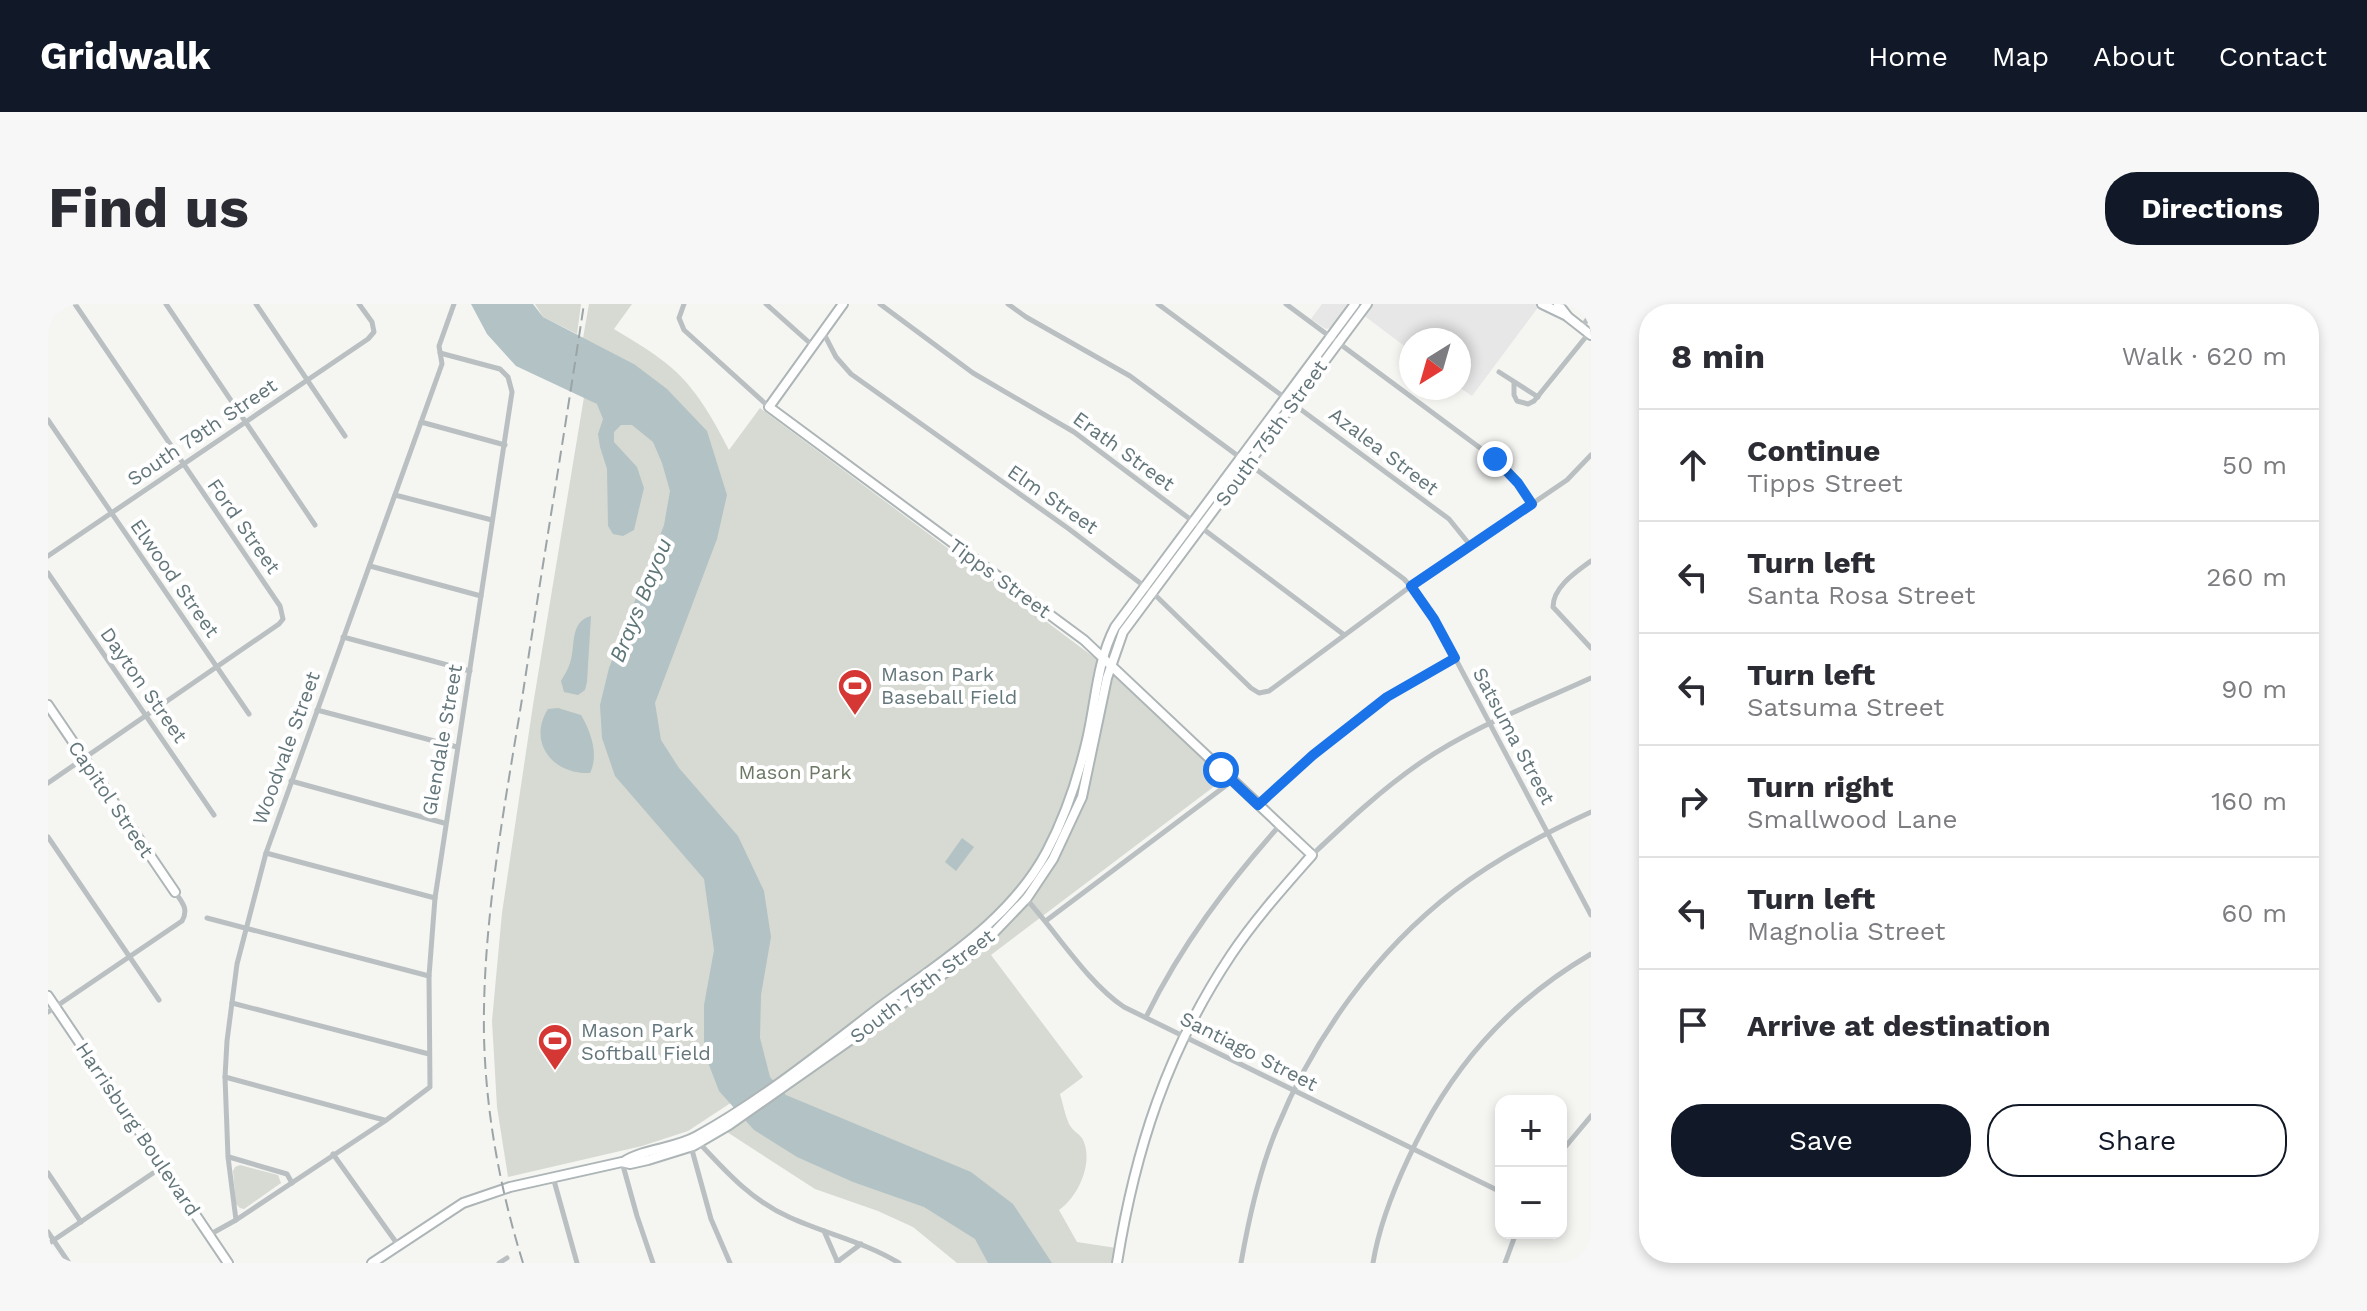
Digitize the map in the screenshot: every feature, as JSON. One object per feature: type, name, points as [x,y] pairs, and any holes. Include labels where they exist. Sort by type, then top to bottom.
[{"type":"main road","points":[[769,407],[843,304]]},
{"type":"main road","name":"South 75th Street","points":[[1334,340],[1355,304]]},
{"type":"main road","name":"South 75th Street","points":[[791,1077],[961,949],[1019,891],[1045,854],[1072,794],[1087,742],[1098,672],[1115,627],[1198,525],[1334,340],[1367,304]]},
{"type":"main road","points":[[1542,304],[1568,317],[1587,332]]},
{"type":"main road","points":[[1558,304],[1568,317]]},
{"type":"main road","name":"Tipps Street","points":[[769,407],[1084,640],[1312,855]]},
{"type":"main road","name":"South 75th Street","points":[[622,1162],[630,1164],[648,1160],[693,1146],[980,947],[1027,898],[1053,859],[1082,797],[1111,665],[1123,632],[1148,589]]},
{"type":"main road","name":"Capitol Street","points":[[48,705],[175,892]]},
{"type":"main road","points":[[1072,794],[1082,797]]},
{"type":"main road","points":[[1117,1263],[1126,1207],[1144,1137],[1153,1108],[1185,1037],[1230,956],[1312,855]]},
{"type":"main road","name":"Harrisburg Boulevard","points":[[48,996],[52,1010],[228,1263]]},
{"type":"main road","name":"South 75th Street","points":[[372,1263],[386,1259],[398,1245],[463,1203],[497,1191],[622,1162],[693,1139],[727,1122]]},
{"type":"street","name":"Ford Street","points":[[75,304],[280,607],[283,619],[279,624],[217,667]]},
{"type":"street","points":[[166,304],[315,525]]},
{"type":"street","points":[[256,304],[345,436]]},
{"type":"street","name":"South 79th Street","points":[[48,556],[373,334],[372,322],[359,304]]},
{"type":"street","name":"Woodvale Street","points":[[236,1220],[228,1157],[225,1077],[232,1003],[246,927],[266,853],[291,781],[442,364],[439,346],[454,304]]},
{"type":"street","name":"Tipps Street","points":[[684,304],[680,315],[684,330],[769,407]]},
{"type":"street","points":[[766,304],[813,346]]},
{"type":"street","name":"Erath Street","points":[[880,304],[973,373],[1074,432],[1343,634]]},
{"type":"street","name":"Satsuma Street","points":[[1008,304],[1130,376],[1411,586],[1434,619],[1591,915]]},
{"type":"street","name":"Azalea Street","points":[[1158,304],[1449,519],[1470,545]]},
{"type":"street","points":[[1286,304],[1495,459],[1518,483],[1532,504]]},
{"type":"street","points":[[1514,383],[1514,395],[1522,404],[1528,404],[1538,397],[1587,332],[1591,314]]},
{"type":"street","name":"Elm Street","points":[[823,332],[836,357],[851,374],[1148,589],[1259,693],[1343,634]]},
{"type":"street","name":"Glendale Street","points":[[385,1121],[430,1087],[429,976],[435,898],[444,823],[512,394],[508,377],[500,369],[440,353]]},
{"type":"street","points":[[1499,372],[1538,397]]},
{"type":"street","name":"Elwood Street","points":[[48,420],[249,714]]},
{"type":"street","points":[[421,422],[505,445]]},
{"type":"street","points":[[1343,634],[1575,473],[1591,455]]},
{"type":"street","points":[[395,495],[492,520]]},
{"type":"street","points":[[1591,561],[1568,579],[1553,601],[1553,607],[1591,648]]},
{"type":"street","points":[[370,566],[481,596]]},
{"type":"street","name":"Dayton Street","points":[[48,573],[214,815]]},
{"type":"street","points":[[343,637],[470,671]]},
{"type":"street","points":[[1258,805],[1313,755],[1387,697],[1455,658]]},
{"type":"street","points":[[48,783],[217,667]]},
{"type":"street","points":[[1312,855],[1368,801],[1422,761],[1489,723],[1591,678]]},
{"type":"street","points":[[317,710],[457,747]]},
{"type":"street","points":[[291,781],[444,823]]},
{"type":"street","points":[[1047,920],[1232,781]]},
{"type":"street","points":[[1241,1263],[1262,1172],[1277,1128],[1327,1032],[1361,985],[1400,938],[1453,892],[1501,859],[1591,812]]},
{"type":"street","points":[[1146,1017],[1176,959],[1210,908],[1280,825]]},
{"type":"street","points":[[48,837],[159,1000]]},
{"type":"street","points":[[266,853],[435,898]]},
{"type":"street","name":"Santiago Street","points":[[1019,891],[1047,920],[1102,990],[1124,1007],[1495,1189]]},
{"type":"street","points":[[52,1010],[182,921],[184,906],[175,892]]},
{"type":"street","points":[[207,918],[429,976]]},
{"type":"street","points":[[1373,1263],[1393,1192],[1440,1096],[1472,1053],[1515,1008],[1591,954]]},
{"type":"street","points":[[232,1003],[429,1054]]},
{"type":"street","points":[[225,1077],[385,1121]]},
{"type":"street","points":[[1567,1145],[1591,1116]]},
{"type":"street","points":[[209,1235],[385,1121]]},
{"type":"street","points":[[730,1263],[711,1219],[693,1146],[702,1146],[736,1183],[762,1203],[899,1263]]},
{"type":"street","points":[[333,1154],[398,1245]]},
{"type":"street","points":[[228,1157],[287,1174],[292,1183]]},
{"type":"street","points":[[622,1162],[653,1263]]},
{"type":"street","points":[[51,1242],[163,1166]]},
{"type":"street","points":[[48,1173],[81,1222]]},
{"type":"street","points":[[553,1177],[577,1263]]},
{"type":"street","points":[[824,1231],[837,1263],[861,1244]]},
{"type":"street","points":[[48,1232],[51,1242],[69,1263]]},
{"type":"street","points":[[1505,1263],[1514,1239]]},
{"type":"street","points":[[499,1263],[507,1258]]},
{"type":"shaded area","points":[[1322,304],[1349,304],[1332,327],[1326,329],[1311,319]]},
{"type":"shaded area","points":[[1370,304],[1539,306],[1472,396],[1471,328],[1399,328],[1399,342],[1362,314]]},
{"type":"green space","points":[[535,304],[581,304],[577,334],[543,317]]},
{"type":"green space","name":"Mason Park","points":[[589,304],[632,304],[614,329],[661,359],[686,382],[710,415],[729,450],[760,408],[1107,667],[1224,779],[991,955],[1083,1077],[1060,1094],[1069,1124],[1082,1138],[1087,1157],[1078,1188],[1059,1210],[1077,1242],[1116,1248],[1114,1263],[957,1263],[913,1227],[815,1189],[727,1132],[745,1120],[770,1077],[688,1131],[642,1146],[508,1177],[497,1107],[492,1021],[502,913],[533,705],[584,397],[620,415],[634,364],[583,338]]},
{"type":"green space","points":[[240,1165],[278,1175],[281,1183],[244,1209],[240,1208],[236,1204],[233,1171]]},
{"type":"water","name":"Brays Bayou","points":[[471,304],[533,304],[543,317],[634,364],[667,389],[707,431],[727,495],[717,539],[655,703],[661,740],[679,768],[738,836],[764,891],[771,937],[761,995],[760,1038],[770,1077],[786,1095],[971,1172],[1013,1204],[1052,1263],[988,1263],[975,1239],[924,1207],[853,1182],[797,1157],[754,1130],[719,1091],[704,1052],[704,1005],[714,950],[704,879],[615,776],[602,738],[600,705],[609,668],[664,525],[670,491],[662,463],[653,442],[632,425],[621,425],[614,432],[614,442],[637,467],[644,488],[634,530],[623,536],[613,534],[608,526],[607,469],[598,434],[603,419],[597,404],[516,366],[487,334]]},
{"type":"water","points":[[591,616],[585,690],[578,695],[564,692],[561,681],[570,663],[576,629],[579,623]]},
{"type":"water","points":[[558,708],[581,715],[585,722],[594,751],[590,773],[577,772],[555,762],[542,744],[542,721],[548,709]]},
{"type":"water","points":[[962,838],[974,847],[956,871],[945,862]]},
{"type":"railway","points":[[523,1263],[507,1207],[491,1123],[484,995],[490,910],[502,825],[584,304]]},
{"type":"place","name":"Mason Park Baseball Field","points":[[855,717]]},
{"type":"place","name":"Mason Park Softball Field","points":[[555,1072]]},
{"type":"route","points":[[1221,770],[1258,805],[1313,755],[1387,697],[1455,658],[1434,619],[1411,586],[1532,504],[1518,483],[1495,459]]}]
